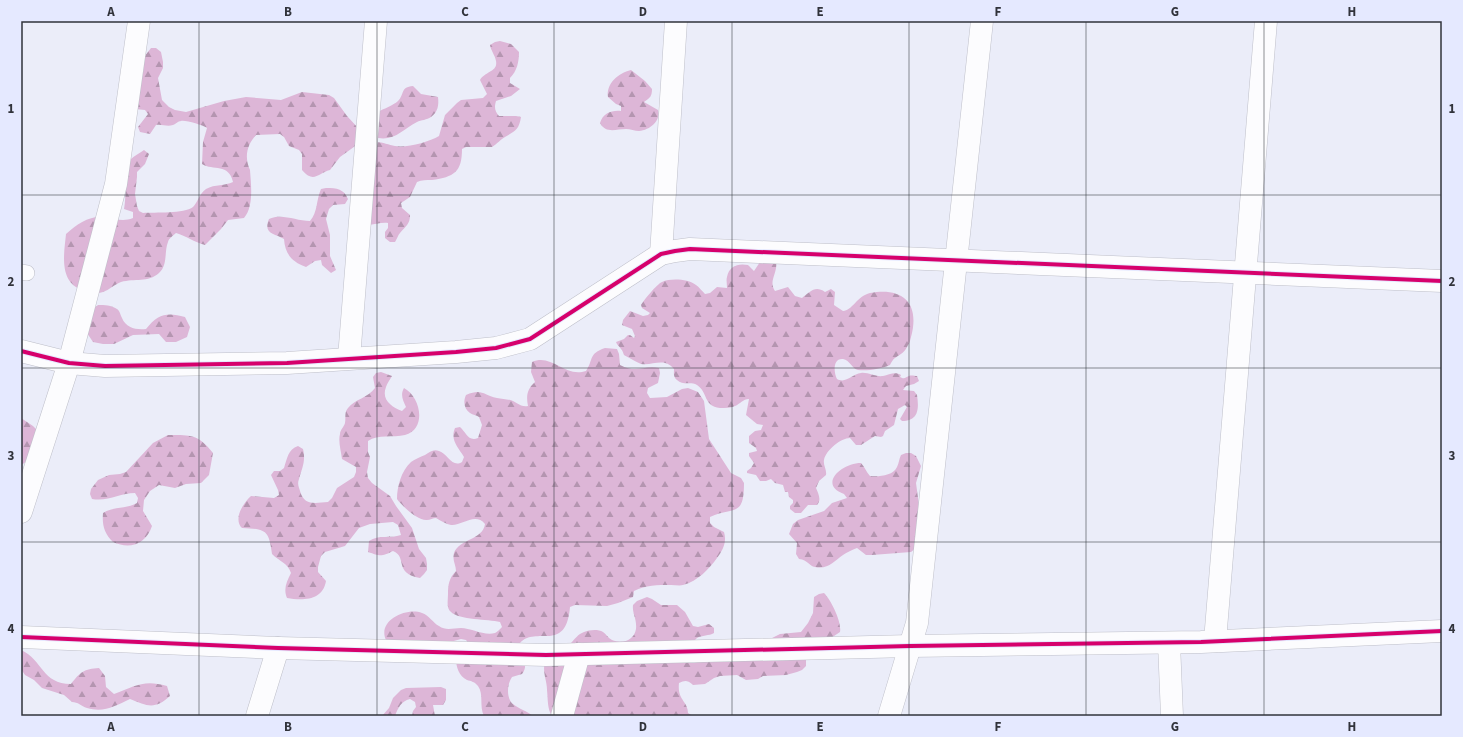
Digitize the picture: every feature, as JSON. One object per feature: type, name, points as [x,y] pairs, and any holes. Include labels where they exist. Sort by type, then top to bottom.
[{"type":"street","points":[[21,512],[69,364],[116,184],[139,21]]},
{"type":"street","points":[[349,358],[376,21]]},
{"type":"street","points":[[661,254],[676,21]]},
{"type":"street","points":[[888,716],[917,623],[982,21]]},
{"type":"street","points":[[1215,641],[1266,21]]},
{"type":"street","points":[[21,351],[69,364],[105,366],[279,363],[496,348],[530,339],[661,254],[690,249],[1442,281]]},
{"type":"street","points":[[21,637],[278,648],[546,655],[910,646],[1215,641],[1442,631]]},
{"type":"street","points":[[1169,642],[1172,716]]},
{"type":"street","points":[[258,716],[278,648]]},
{"type":"street","points":[[562,716],[579,654]]},
{"type":"green space","points":[[500,41],[511,44],[519,52],[517,66],[510,78],[510,83],[520,89],[511,96],[496,101],[495,109],[499,116],[521,117],[518,127],[492,147],[466,147],[462,149],[462,157],[458,168],[451,175],[440,179],[422,180],[417,182],[410,197],[401,203],[402,208],[410,215],[408,223],[399,234],[395,242],[390,242],[385,238],[388,223],[367,225],[376,142],[395,146],[406,146],[424,142],[439,136],[445,115],[457,103],[461,100],[483,98],[487,94],[480,80],[495,67],[496,61],[490,45]]},
{"type":"green space","points":[[151,48],[156,48],[161,52],[163,68],[158,78],[162,100],[169,107],[175,110],[186,112],[224,101],[246,97],[281,100],[302,92],[329,95],[334,98],[359,129],[358,144],[340,157],[330,170],[313,177],[306,174],[302,170],[302,154],[299,150],[289,146],[284,137],[280,134],[256,135],[250,143],[247,151],[251,182],[251,201],[244,218],[228,220],[205,245],[176,233],[170,238],[167,246],[164,266],[155,276],[146,279],[121,282],[101,293],[85,291],[76,287],[70,282],[67,275],[64,259],[66,234],[79,224],[94,217],[123,220],[133,218],[133,212],[124,209],[126,175],[131,159],[144,150],[149,154],[145,164],[137,172],[135,194],[139,211],[143,213],[176,212],[189,209],[193,207],[206,189],[233,182],[228,172],[220,168],[202,164],[203,142],[207,128],[186,121],[179,121],[171,126],[156,125],[150,134],[140,132],[138,127],[148,114],[145,110],[135,109],[137,88],[143,73],[144,57]]},
{"type":"green space","points":[[631,70],[645,81],[652,89],[650,97],[644,102],[658,110],[658,118],[651,127],[643,130],[605,129],[600,123],[603,117],[614,111],[621,111],[621,106],[616,104],[608,97],[609,88],[617,76]]},
{"type":"green space","points":[[413,86],[421,94],[438,97],[437,111],[429,118],[417,122],[399,134],[389,138],[378,138],[371,115],[396,103],[404,89]]},
{"type":"green space","points":[[334,188],[342,191],[348,199],[345,204],[333,205],[329,209],[326,219],[330,235],[330,256],[336,270],[331,273],[322,265],[321,260],[315,261],[306,267],[297,263],[290,257],[286,249],[284,239],[270,232],[267,228],[269,219],[274,217],[310,221],[316,210],[319,193],[321,189]]},
{"type":"green space","points":[[760,262],[776,262],[776,270],[772,284],[775,291],[788,287],[795,296],[802,298],[815,289],[825,292],[831,289],[835,292],[834,305],[843,311],[849,309],[858,300],[870,293],[892,293],[907,300],[913,315],[913,325],[909,343],[904,351],[892,361],[890,365],[883,368],[858,370],[847,361],[839,359],[835,364],[835,374],[837,379],[840,380],[846,380],[861,373],[883,376],[896,373],[901,375],[900,377],[903,378],[917,376],[919,381],[906,386],[903,390],[914,391],[917,395],[917,413],[912,419],[902,421],[900,419],[907,407],[905,405],[898,409],[894,425],[885,431],[883,436],[875,436],[861,445],[856,445],[850,438],[842,440],[834,445],[825,456],[824,464],[826,475],[819,481],[816,488],[819,501],[817,505],[808,505],[801,513],[795,513],[790,509],[793,500],[789,497],[788,492],[785,492],[783,485],[775,483],[771,479],[760,481],[756,475],[747,473],[754,463],[749,456],[749,453],[757,451],[756,448],[749,443],[749,436],[755,431],[761,430],[763,425],[757,424],[746,415],[749,399],[732,407],[715,407],[708,402],[703,391],[697,385],[679,382],[675,378],[674,369],[670,365],[666,363],[641,364],[624,355],[616,342],[624,339],[628,335],[634,338],[635,336],[632,329],[622,325],[623,320],[630,311],[643,316],[650,313],[642,308],[641,305],[660,283],[670,280],[684,280],[696,285],[705,294],[710,293],[717,287],[727,288],[728,273],[734,266],[741,264],[748,265],[754,271]]},
{"type":"green space","points":[[98,305],[106,305],[117,309],[126,324],[135,329],[146,329],[159,317],[168,315],[185,317],[190,327],[187,337],[176,342],[166,342],[159,334],[133,335],[114,344],[93,342],[87,333],[89,312]]},
{"type":"green space","points":[[605,348],[617,349],[620,365],[626,368],[659,368],[660,373],[658,383],[648,388],[647,393],[650,398],[667,397],[682,389],[688,388],[698,392],[704,401],[709,439],[731,473],[741,478],[744,483],[742,502],[736,509],[710,517],[710,523],[714,527],[724,532],[724,546],[710,566],[694,581],[682,585],[647,586],[634,591],[633,597],[607,606],[575,605],[570,607],[567,621],[563,630],[550,636],[534,636],[527,638],[520,643],[525,666],[522,674],[512,677],[510,680],[508,695],[513,704],[533,716],[484,716],[480,689],[476,684],[462,676],[458,671],[456,659],[469,644],[466,640],[461,639],[450,642],[386,640],[384,633],[389,622],[395,617],[408,612],[422,613],[442,628],[465,628],[491,634],[496,633],[502,627],[500,622],[460,617],[451,612],[448,606],[450,579],[456,571],[453,558],[454,553],[461,545],[476,537],[483,529],[485,524],[477,519],[473,519],[451,525],[436,518],[423,520],[415,516],[397,499],[400,479],[411,462],[433,451],[437,450],[455,463],[462,462],[464,457],[457,447],[453,436],[455,428],[460,427],[469,438],[475,439],[478,438],[482,425],[479,417],[470,413],[466,409],[464,402],[466,395],[479,392],[492,397],[511,400],[522,406],[528,406],[528,393],[530,387],[535,382],[531,372],[532,362],[539,360],[546,361],[571,371],[586,371],[592,357],[596,352]]},
{"type":"green space","points":[[381,372],[392,376],[387,384],[385,392],[388,402],[402,411],[406,407],[402,395],[404,388],[410,392],[418,405],[419,420],[417,426],[412,432],[405,435],[381,437],[368,441],[368,452],[370,457],[367,472],[368,478],[372,483],[390,496],[412,528],[419,549],[426,558],[427,570],[420,578],[412,576],[406,573],[400,557],[393,551],[380,555],[368,552],[369,541],[381,537],[401,535],[398,525],[393,522],[370,524],[359,528],[345,546],[325,552],[321,556],[318,572],[326,581],[321,592],[317,596],[306,599],[287,598],[285,588],[291,573],[289,569],[272,554],[268,535],[265,532],[256,529],[242,528],[238,520],[240,511],[251,496],[274,498],[279,495],[271,475],[274,471],[280,471],[284,468],[290,452],[298,446],[303,449],[304,457],[298,485],[302,496],[307,501],[314,503],[328,502],[332,498],[337,488],[354,477],[356,467],[342,459],[339,443],[340,433],[345,423],[347,410],[354,402],[375,388],[373,377],[376,373]]},
{"type":"green space","points":[[21,418],[37,430],[26,462],[21,465]]},
{"type":"green space","points":[[168,435],[194,437],[203,442],[213,453],[209,475],[201,483],[186,484],[175,488],[159,485],[150,491],[144,500],[143,511],[152,526],[146,537],[137,544],[131,545],[113,542],[104,529],[103,513],[112,509],[133,505],[137,503],[138,498],[135,493],[130,493],[98,500],[92,499],[90,494],[91,489],[98,480],[109,475],[126,472],[153,443]]},
{"type":"green space","points":[[911,453],[916,456],[921,466],[916,483],[919,505],[916,548],[911,552],[866,555],[857,548],[846,553],[827,566],[820,568],[799,559],[796,554],[797,543],[789,534],[793,524],[798,520],[824,511],[832,503],[847,498],[844,494],[836,490],[833,485],[835,475],[840,470],[853,464],[861,463],[870,476],[889,474],[898,466],[901,455]]},
{"type":"green space","points":[[824,593],[835,611],[840,632],[831,638],[806,644],[806,666],[802,670],[786,675],[763,676],[758,679],[746,680],[737,675],[720,676],[705,684],[693,685],[688,681],[681,682],[679,683],[679,689],[681,697],[688,709],[688,713],[693,716],[552,716],[550,713],[544,673],[545,661],[558,653],[580,634],[586,631],[599,630],[611,639],[620,642],[630,639],[635,633],[636,629],[633,605],[637,601],[647,597],[661,605],[677,605],[685,612],[693,626],[698,627],[709,624],[714,628],[714,633],[697,638],[691,646],[689,663],[694,663],[770,639],[780,634],[801,632],[813,613],[814,597]]},
{"type":"green space","points":[[21,650],[28,654],[48,676],[61,683],[71,684],[83,672],[90,669],[99,668],[105,676],[106,687],[114,694],[140,684],[152,683],[167,686],[170,696],[155,705],[146,705],[130,699],[104,709],[99,710],[87,708],[72,702],[64,695],[42,688],[34,680],[25,675],[21,669]]},
{"type":"green space","points":[[441,687],[446,689],[446,700],[443,705],[433,705],[435,716],[412,716],[416,707],[415,702],[410,699],[402,703],[395,716],[382,716],[389,708],[393,698],[401,690],[406,688]]},
{"type":"cycle path","points":[[21,351],[69,363],[105,366],[287,363],[496,348],[530,339],[661,254],[690,249],[1442,281]]},
{"type":"cycle path","points":[[21,637],[278,648],[546,655],[910,646],[1201,642],[1442,631]]}]
